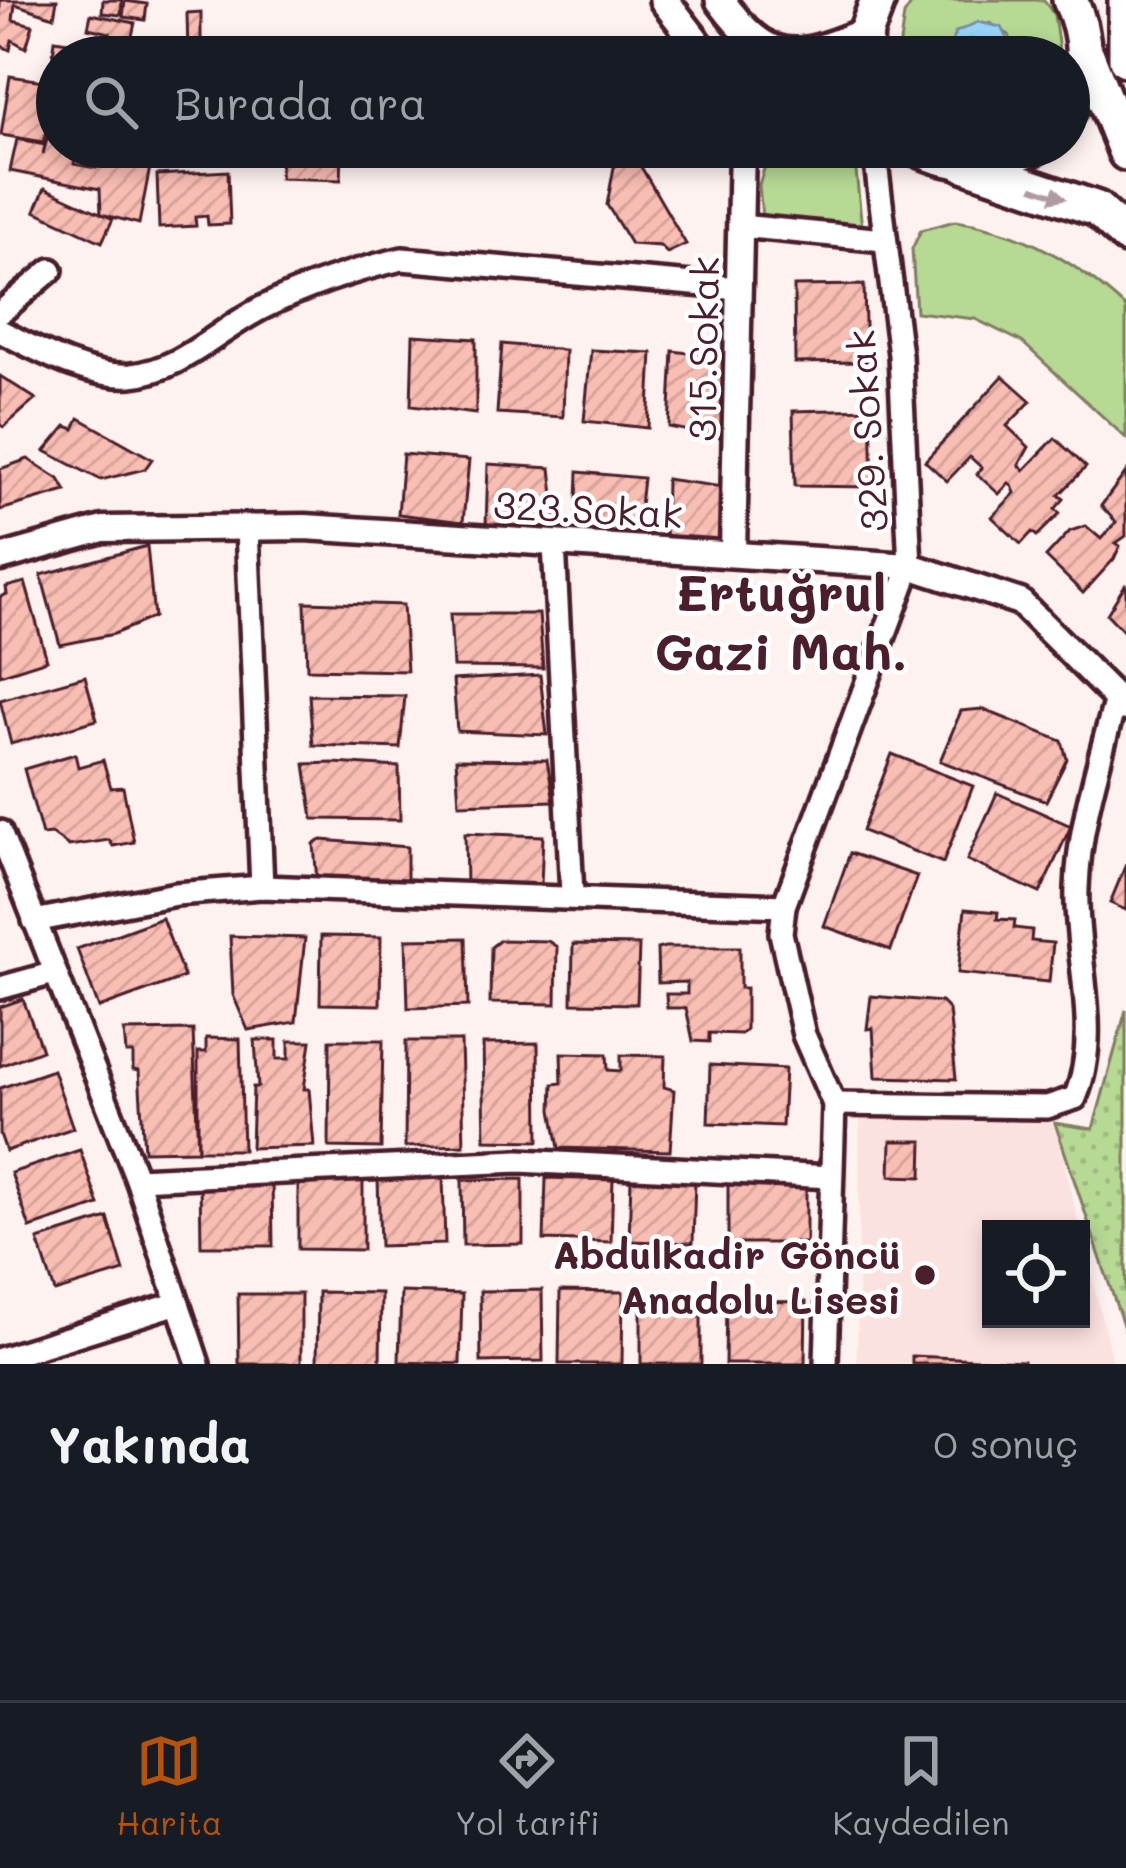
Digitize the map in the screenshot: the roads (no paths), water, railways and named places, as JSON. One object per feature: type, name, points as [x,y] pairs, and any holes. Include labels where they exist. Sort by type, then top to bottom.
[{"type":"highway","points":[[865,30],[878,0]]},
{"type":"highway","points":[[1070,0],[1081,36]]},
{"type":"highway","points":[[1126,0],[1126,59]]},
{"type":"highway","points":[[1090,63],[1126,153]]},
{"type":"highway","points":[[976,168],[1097,209],[1126,236]]},
{"type":"main road","points":[[664,0],[692,36]]},
{"type":"main road","points":[[720,0],[746,36]]},
{"type":"street","name":"315.Sokak","points":[[734,552],[741,168]]},
{"type":"street","name":"329. Sokak","points":[[784,905],[910,566],[902,377],[876,168]]},
{"type":"street","points":[[740,226],[884,239]]},
{"type":"street","points":[[0,331],[88,369],[127,375],[160,369],[260,309],[356,269],[402,259],[739,288]]},
{"type":"street","points":[[0,313],[51,270]]},
{"type":"street","points":[[247,527],[262,887]]},
{"type":"street","name":"323.Sokak","points":[[0,558],[103,530],[247,527],[734,552],[910,566],[1020,602],[1121,703]]},
{"type":"street","points":[[554,544],[572,894]]},
{"type":"street","points":[[834,1105],[1048,1107],[1075,1098],[1082,1082],[1086,1024],[1077,887],[1091,791],[1121,703]]},
{"type":"street","points":[[0,832],[137,1179],[178,1303],[192,1363]]},
{"type":"street","points":[[34,921],[176,895],[262,887],[385,895],[572,894],[784,905],[781,933],[795,999],[834,1105],[826,1364]]},
{"type":"street","points":[[0,988],[54,973]]},
{"type":"street","points":[[137,1179],[519,1161],[831,1177]]},
{"type":"street","points":[[0,1359],[178,1303]]},
{"type":"water","points":[[978,22],[1001,27],[1006,36],[954,36]]},
{"type":"place","name":"Abdulkadir Göncü Anadolu Lisesi","points":[[925,1275]]},
{"type":"district","name":"Ertuğrul Gazi Mah.","points":[[781,619]]}]
